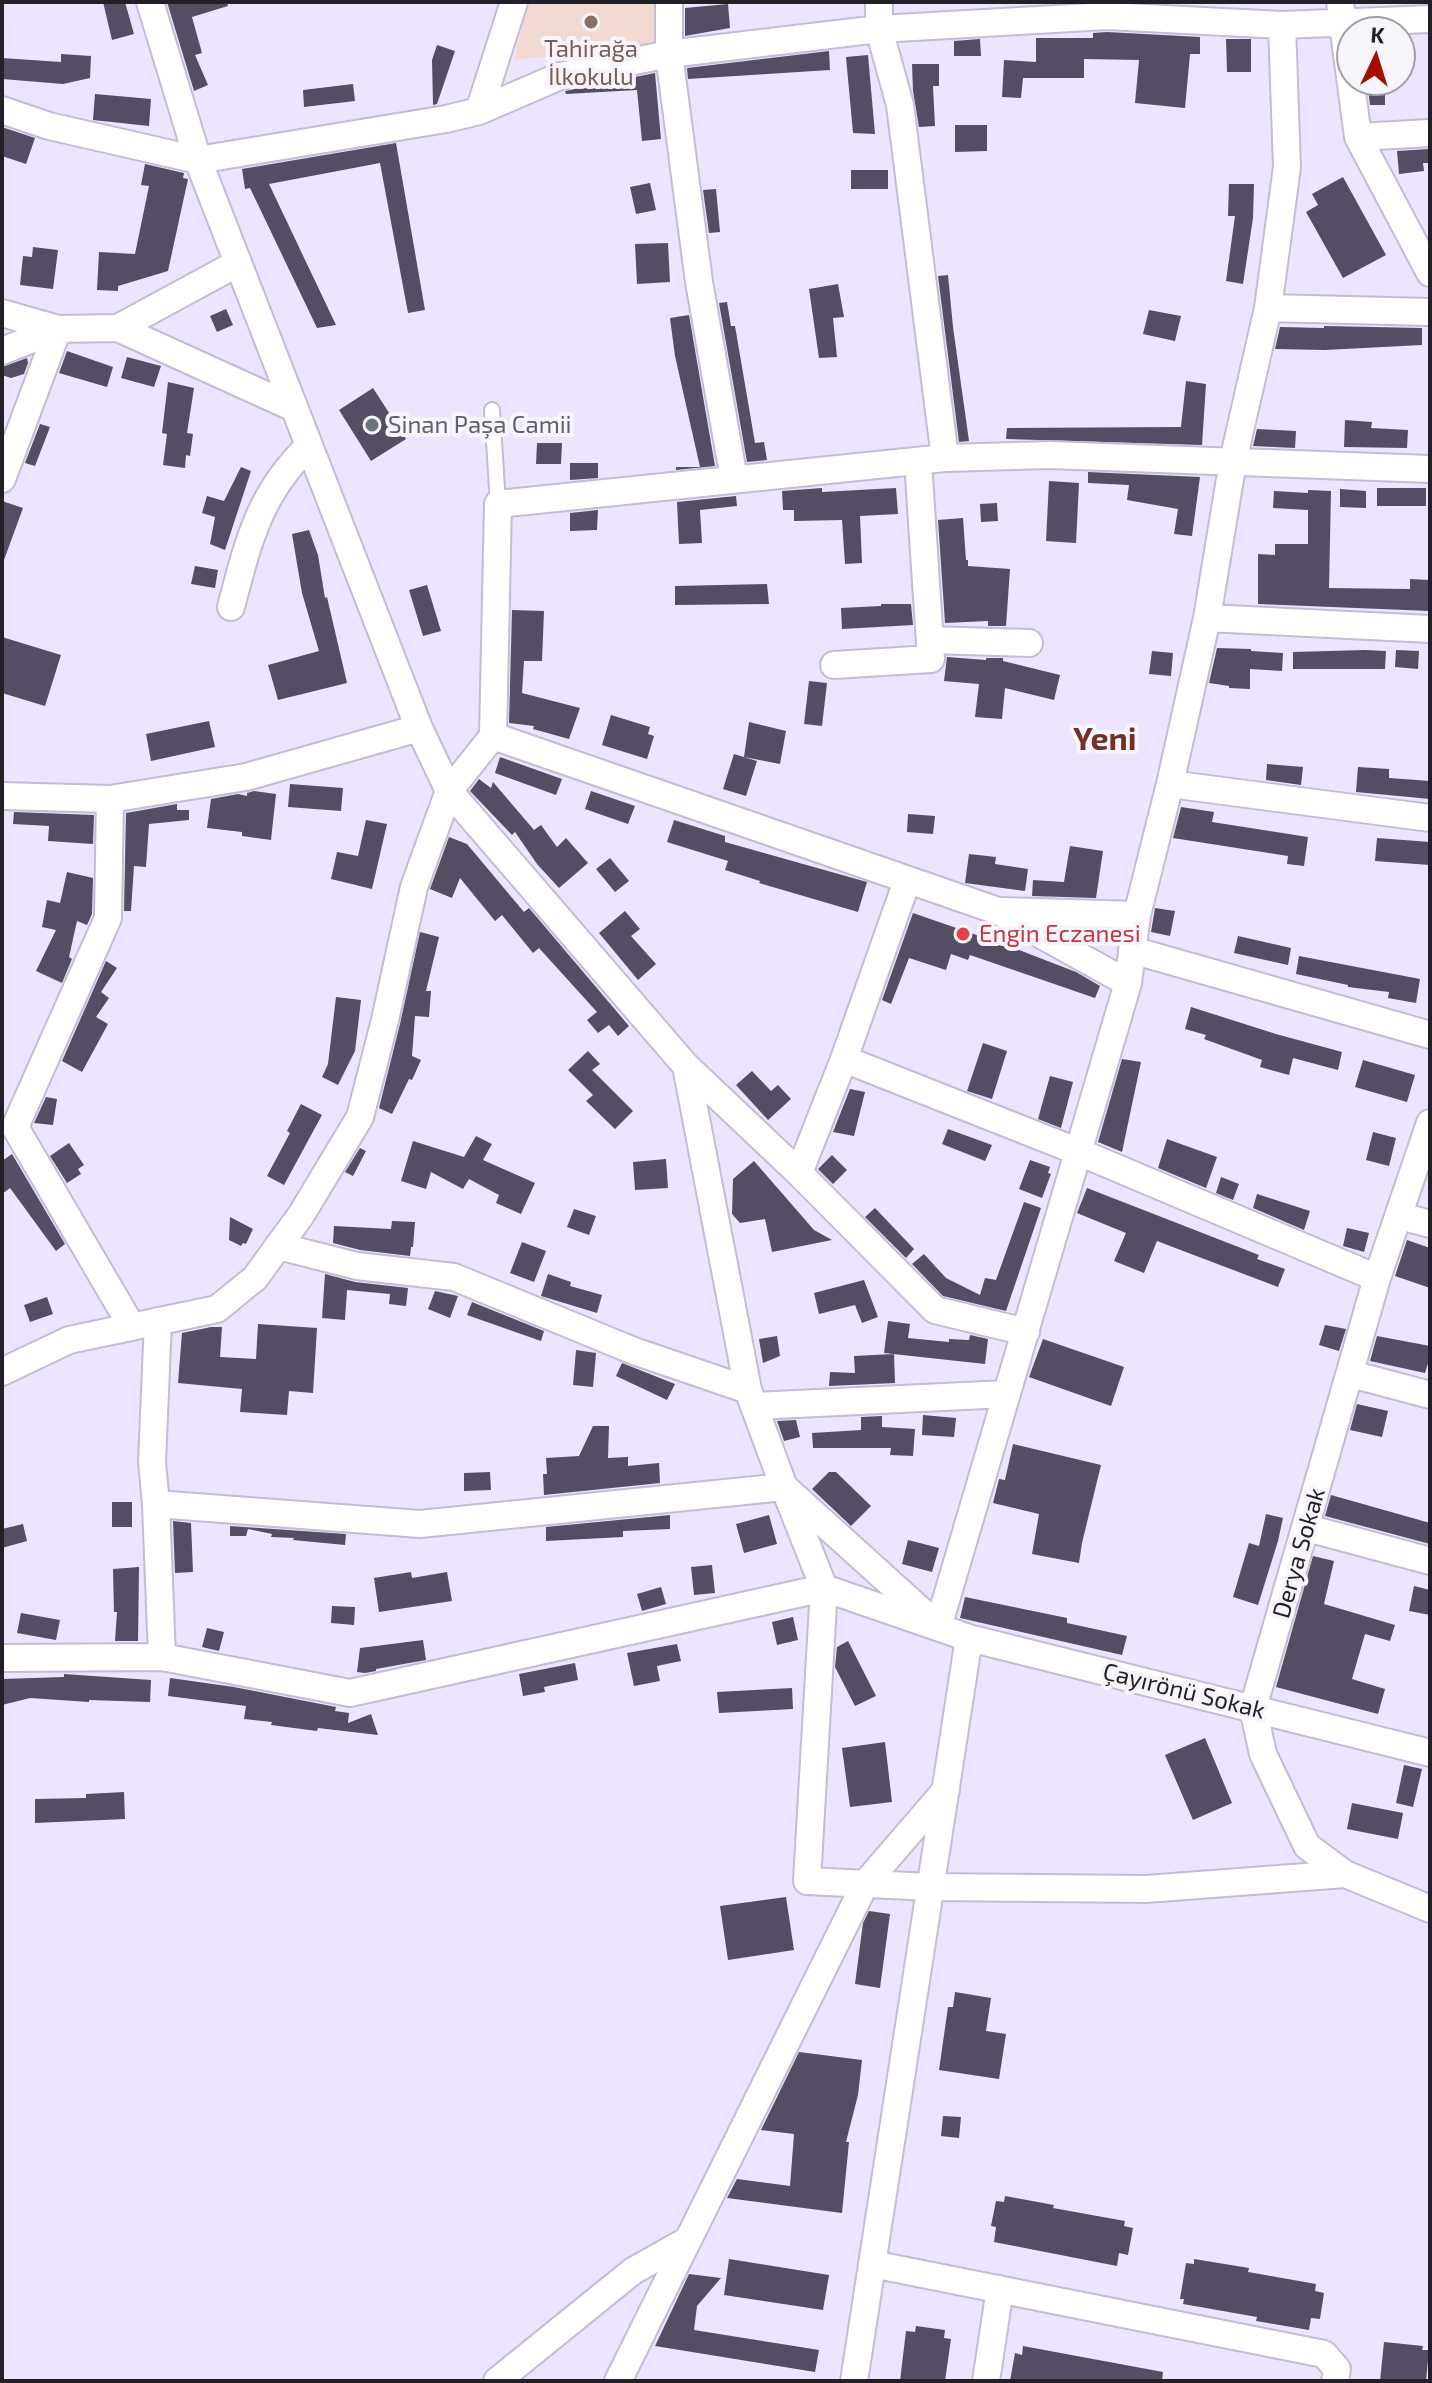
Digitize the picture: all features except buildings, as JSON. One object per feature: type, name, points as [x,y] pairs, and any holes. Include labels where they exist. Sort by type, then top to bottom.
[{"type":"street","points":[[150,2],[198,160],[419,728],[449,791],[686,1066],[799,1173],[935,1310],[1026,1332]]},
{"type":"street","points":[[479,111],[514,2]]},
{"type":"street","points":[[669,2],[669,54],[699,282],[734,479]]},
{"type":"street","points":[[879,2],[879,29],[900,105],[945,458]]},
{"type":"street","points":[[2,110],[49,126],[198,160],[446,119],[479,111],[560,76],[669,54],[879,29],[1107,16],[1282,25],[1341,13],[1430,19]]},
{"type":"street","points":[[1341,13],[1358,137],[1430,273]]},
{"type":"street","points":[[156,1504],[420,1524],[784,1487],[938,1627],[1128,983],[1137,915],[1207,618],[1233,461],[1268,308],[1287,167],[1282,25]]},
{"type":"street","points":[[1358,137],[1430,133]]},
{"type":"street","points":[[118,328],[238,263]]},
{"type":"street","points":[[1268,308],[1430,312]]},
{"type":"street","points":[[2,313],[58,329],[118,328],[294,408]]},
{"type":"street","points":[[2,351],[58,329]]},
{"type":"street","points":[[2,479],[58,329]]},
{"type":"street","points":[[231,607],[260,513],[278,480],[309,446]]},
{"type":"street","points":[[2,1372],[69,1340],[217,1309],[255,1278],[301,1215],[360,1117],[414,887],[449,791],[493,736],[498,504],[945,458],[1050,455],[1430,469]]},
{"type":"street","points":[[834,665],[931,659],[918,461]]},
{"type":"street","points":[[1207,618],[1430,629]]},
{"type":"street","points":[[930,640],[1029,643]]},
{"type":"street","points":[[2,796],[110,799],[246,777],[419,728]]},
{"type":"street","points":[[493,736],[998,911],[1128,983]]},
{"type":"street","points":[[1170,784],[1430,818]]},
{"type":"street","points":[[110,799],[108,918],[15,1127],[132,1327]]},
{"type":"street","points":[[799,1173],[844,1059],[907,881]]},
{"type":"street","points":[[998,911],[1137,915]]},
{"type":"street","points":[[1132,950],[1430,1035]]},
{"type":"street","points":[[844,1059],[1079,1152],[1377,1278]]},
{"type":"street","points":[[686,1066],[751,1398],[824,1588],[807,1881],[931,1887],[1146,1889],[1345,1874]]},
{"type":"street","name":"Derya Sokak","points":[[1430,1123],[1377,1278],[1253,1708],[1263,1754],[1307,1846],[1345,1874],[1430,1909]]},
{"type":"street","points":[[1400,1216],[1430,1224]]},
{"type":"street","points":[[278,1246],[357,1266],[454,1277],[751,1398],[1007,1394]]},
{"type":"street","points":[[158,1321],[152,1462],[162,1657]]},
{"type":"street","points":[[1351,1374],[1430,1395]]},
{"type":"street","points":[[1307,1528],[1430,1561]]},
{"type":"street","points":[[4,1653],[162,1657],[350,1693],[824,1588]]},
{"type":"street","name":"Çayırönü Sokak","points":[[824,1588],[969,1638],[1430,1753]]},
{"type":"street","points":[[854,2381],[969,1638]]},
{"type":"street","points":[[618,2381],[865,1884],[946,1790]]},
{"type":"street","points":[[497,2381],[633,2271],[688,2240]]},
{"type":"street","points":[[872,2264],[1324,2354],[1337,2369],[1335,2381]]},
{"type":"street","points":[[986,2381],[1000,2289]]},
{"type":"lane","points":[[492,410],[498,504]]},
{"type":"shaded area","name":"Tahirağa İlkokulu","points":[[528,2],[658,2],[659,43],[514,60]]},
{"type":"place","name":"Tahirağa İlkokulu","points":[[591,22]]},
{"type":"place","name":"Sinan Paşa Camii","points":[[372,425]]},
{"type":"place","name":"Engin Eczanesi","points":[[963,934]]},
{"type":"district","name":"Yeni","points":[[1105,739]]}]
